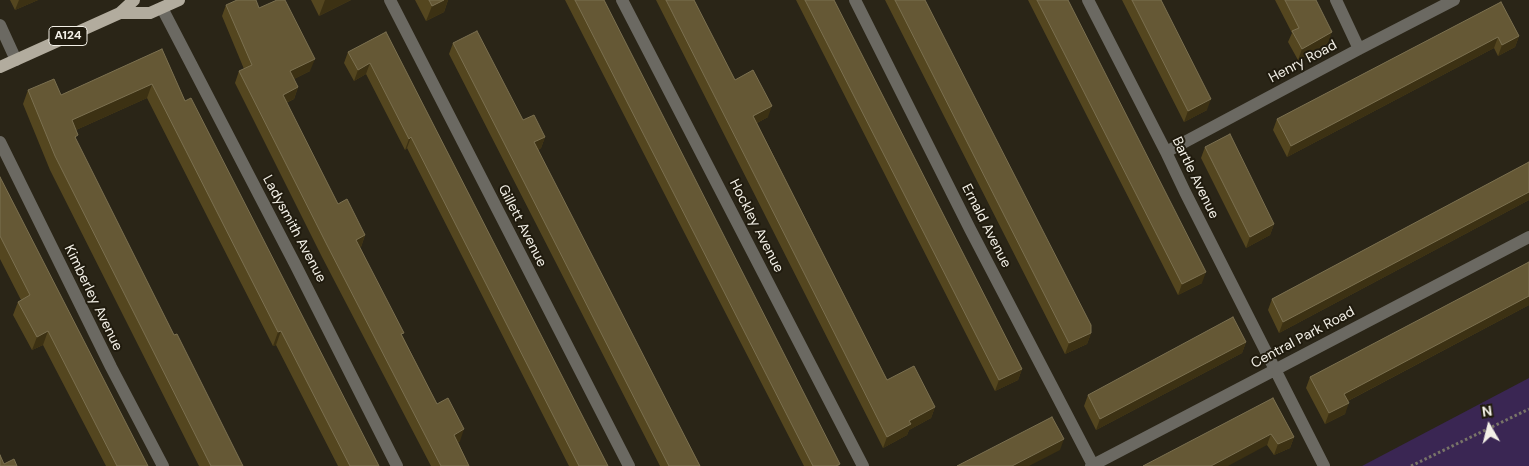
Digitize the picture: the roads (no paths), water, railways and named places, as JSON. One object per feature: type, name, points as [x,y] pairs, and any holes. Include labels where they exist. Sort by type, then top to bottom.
[{"type":"main road","name":"A124","points":[[0,67],[120,13],[134,0]]},
{"type":"main road","name":"A124","points":[[120,13],[150,13],[180,0]]},
{"type":"street","name":"Gillett Avenue","points":[[390,0],[629,466]]},
{"type":"street","name":"Hockley Avenue","points":[[622,0],[863,466]]},
{"type":"street","name":"Ernald Avenue","points":[[855,0],[1092,466]]},
{"type":"street","name":"Bartle Avenue","points":[[1088,0],[1324,466]]},
{"type":"street","points":[[1336,0],[1359,49]]},
{"type":"street","name":"Henry Road","points":[[1166,152],[1454,0]]},
{"type":"street","name":"Ladysmith Avenue","points":[[162,8],[292,257],[397,466]]},
{"type":"street","points":[[0,25],[16,60]]},
{"type":"street","name":"Kimberley Avenue","points":[[0,142],[111,367],[163,466]]},
{"type":"street","name":"Central Park Road","points":[[1092,466],[1529,237]]}]
